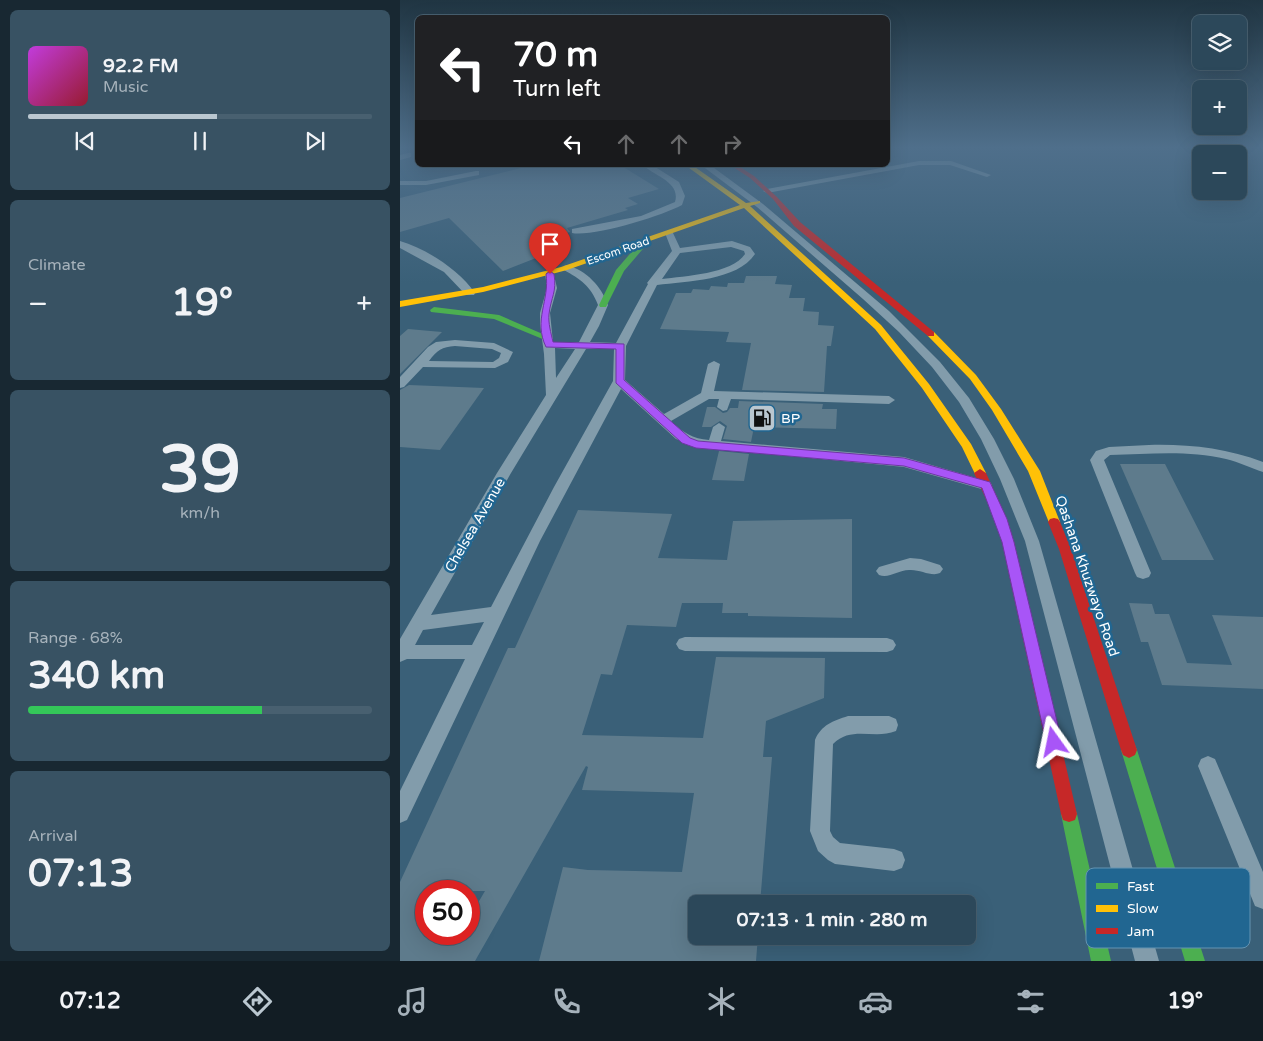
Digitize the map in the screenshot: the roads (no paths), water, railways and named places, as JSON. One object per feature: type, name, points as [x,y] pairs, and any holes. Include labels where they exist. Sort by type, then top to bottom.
[{"type":"main road","points":[[732,193],[750,204],[878,327],[945,412],[967,446],[1001,519],[1008,542],[1086,891]]},
{"type":"main road","name":"Qashana Khuzwayo Road","points":[[769,193],[797,224],[913,318],[943,345],[979,385],[1034,471],[1066,549],[1166,868]]},
{"type":"main road","name":"Escom Road","points":[[400,304],[470,294],[550,274],[645,242],[771,195]]},
{"type":"main road","points":[[603,305],[620,270],[645,242]]},
{"type":"main road","points":[[400,309],[480,314],[496,318],[548,342]]},
{"type":"main road","points":[[1098,948],[1101,961]]},
{"type":"main road","name":"Qashana Khuzwayo Road","points":[[1191,948],[1195,961]]},
{"type":"lane","points":[[575,231],[623,223],[665,210],[679,203],[681,196],[680,193]]},
{"type":"lane","points":[[737,193],[883,310],[935,363],[968,408],[1006,475],[1032,541],[1122,868]]},
{"type":"lane","points":[[771,195],[781,193]]},
{"type":"lane","points":[[669,233],[677,251]]},
{"type":"lane","points":[[400,244],[447,268],[460,279],[470,294]]},
{"type":"lane","points":[[400,813],[477,652],[582,446],[620,381],[620,346],[639,305],[652,283],[677,251],[732,244],[747,249],[750,254],[748,260],[743,265],[728,271],[652,283]]},
{"type":"lane","points":[[567,268],[592,282],[597,288],[603,305]]},
{"type":"lane","points":[[550,274],[552,288],[544,324],[548,342],[551,395]]},
{"type":"lane","name":"Chelsea Avenue","points":[[401,654],[551,395],[583,344],[603,305]]},
{"type":"lane","points":[[548,342],[620,346]]},
{"type":"lane","points":[[400,384],[420,364],[433,347],[446,343],[494,346],[507,352],[504,360],[495,365],[420,364]]},
{"type":"lane","points":[[663,420],[707,395],[714,364]]},
{"type":"lane","points":[[620,381],[686,440],[696,445],[904,462],[986,485]]},
{"type":"lane","points":[[707,395],[724,401],[889,400]]},
{"type":"lane","points":[[714,445],[719,427]]},
{"type":"lane","points":[[1143,573],[1097,460],[1101,454],[1109,451],[1190,448],[1221,452],[1263,467]]},
{"type":"lane","points":[[884,571],[907,563],[920,563],[934,569]]},
{"type":"lane","points":[[419,624],[497,613]]},
{"type":"lane","points":[[684,644],[887,645]]},
{"type":"lane","points":[[401,654],[477,652]]},
{"type":"lane","points":[[889,725],[848,725],[835,729],[824,740],[820,831],[825,844],[835,853],[894,860]]},
{"type":"lane","points":[[1208,766],[1263,898]]},
{"type":"lane","points":[[1143,948],[1147,961]]},
{"type":"place","name":"BP","points":[[762,418]]}]
